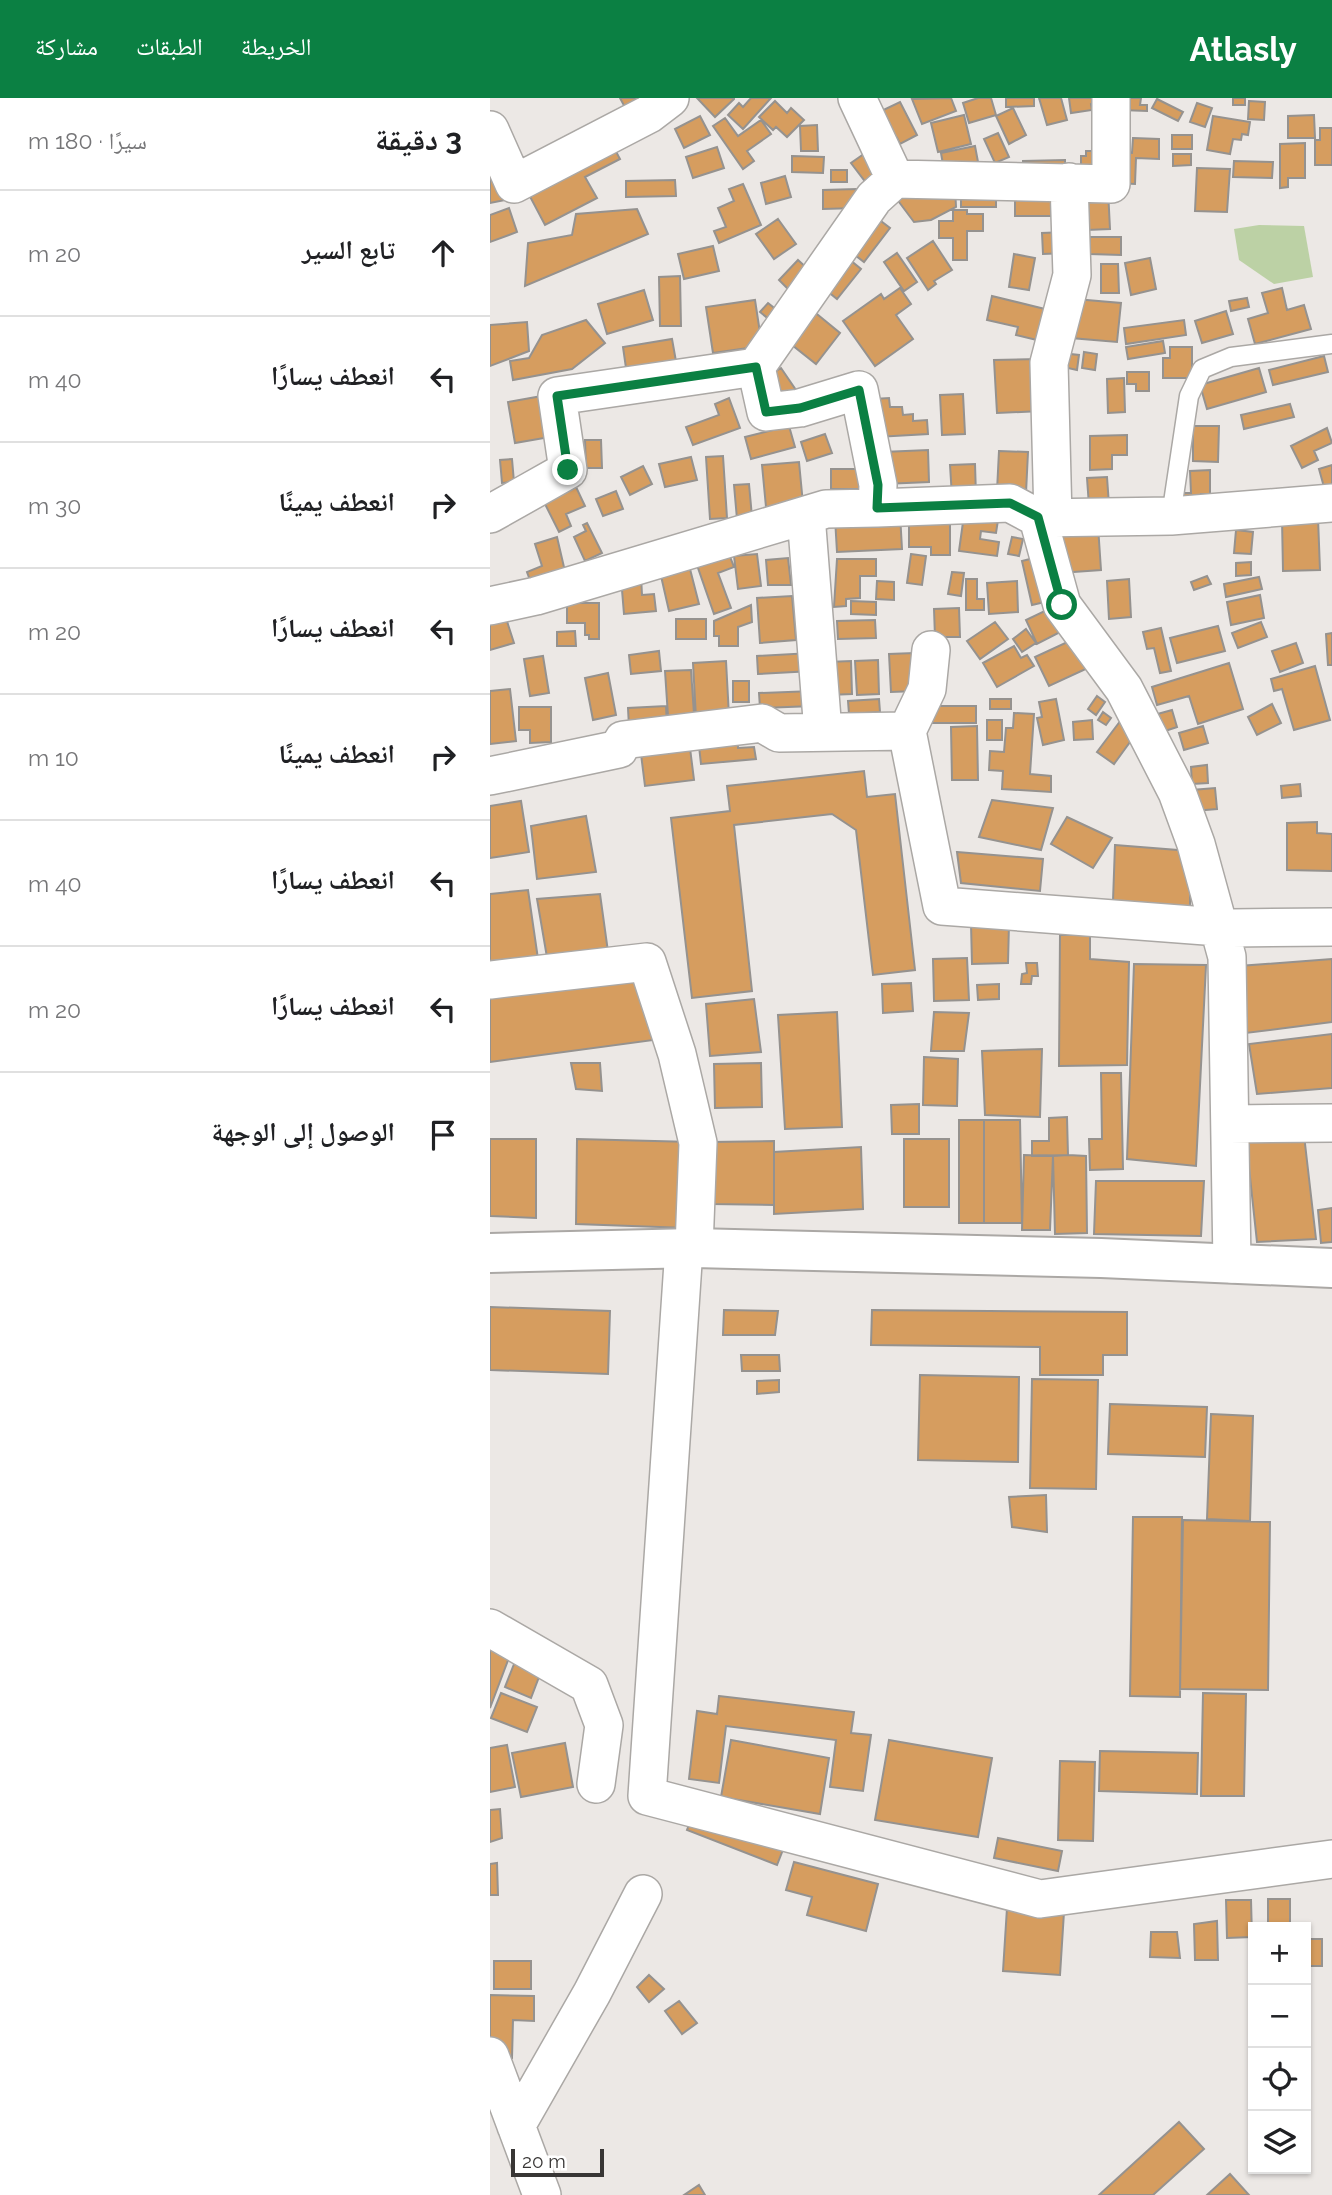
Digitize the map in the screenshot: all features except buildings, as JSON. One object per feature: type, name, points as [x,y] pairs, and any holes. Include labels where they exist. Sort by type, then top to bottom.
[{"type":"street","points":[[490,130],[514,184],[649,114],[670,98]]},
{"type":"street","points":[[857,98],[895,179]]},
{"type":"street","points":[[490,514],[568,470],[557,396],[756,367],[874,198],[895,179],[1111,184],[1111,98]]},
{"type":"street","points":[[1069,182],[1072,275],[1049,363],[1046,517],[1062,605],[1124,689],[1177,792],[1227,957],[1232,1264]]},
{"type":"street","points":[[756,367],[766,412],[800,408],[859,390],[878,485],[877,508]]},
{"type":"street","points":[[490,606],[536,596],[826,509],[1010,503],[1046,517],[1171,516],[1332,503]]},
{"type":"street","points":[[806,516],[823,732]]},
{"type":"street","points":[[931,650],[927,690],[907,731],[942,906],[1218,927],[1332,927]]},
{"type":"street","points":[[490,776],[619,749],[623,740],[762,723],[779,733],[907,731]]},
{"type":"street","points":[[490,980],[647,962],[677,1054],[698,1143],[647,1796],[1040,1899],[1332,1860]]},
{"type":"street","points":[[1230,1124],[1332,1123]]},
{"type":"street","points":[[490,1253],[689,1248],[1332,1268]]},
{"type":"street","points":[[490,1628],[589,1685],[604,1725],[596,1784]]},
{"type":"street","points":[[516,2126],[592,1993],[643,1894]]},
{"type":"street","points":[[490,2056],[542,2195]]},
{"type":"lane","points":[[1171,516],[1189,396],[1202,369],[1231,357],[1332,344]]},
{"type":"green space","points":[[1259,225],[1304,226],[1313,277],[1274,284],[1239,260],[1234,229]]},
{"type":"route","points":[[568,470],[557,396],[756,367],[766,412],[800,408],[859,390],[878,485],[877,508],[1010,503],[1038,517],[1062,605]]}]
